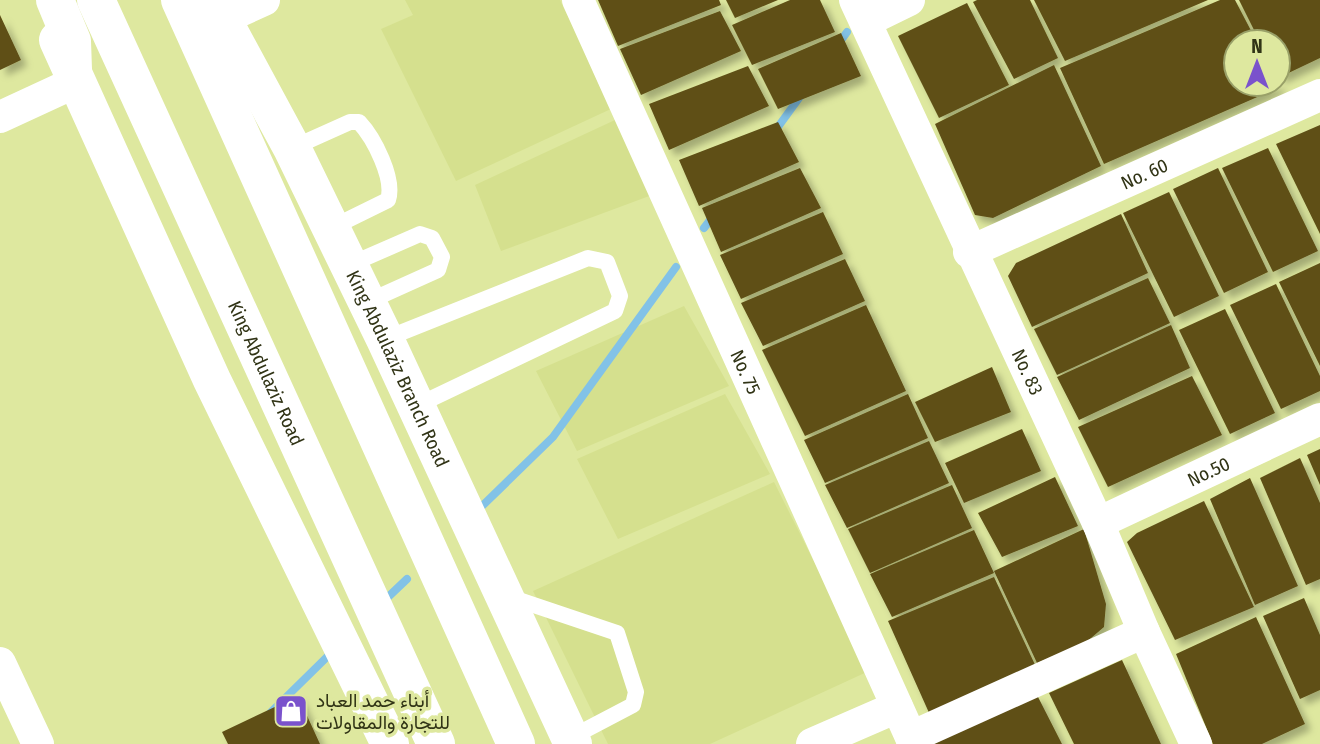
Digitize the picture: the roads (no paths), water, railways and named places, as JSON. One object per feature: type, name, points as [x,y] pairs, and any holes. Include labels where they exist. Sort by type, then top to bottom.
[{"type":"main road","points":[[39,0],[212,380],[390,744]]},
{"type":"main road","points":[[55,0],[72,41],[75,76]]},
{"type":"main road","name":"King Abdulaziz Road","points":[[96,0],[436,744]]},
{"type":"main road","points":[[180,0],[516,744]]},
{"type":"main road","name":"King Abdulaziz Branch Road","points":[[217,6],[292,148],[385,339],[572,741]]},
{"type":"street","points":[[217,6],[264,0]]},
{"type":"street","name":"No. 75","points":[[578,0],[913,740]]},
{"type":"street","points":[[860,10],[909,0]]},
{"type":"street","name":"No. 83","points":[[860,10],[969,252],[1098,523],[1143,632],[1196,744]]},
{"type":"street","points":[[0,117],[75,76]]},
{"type":"street","name":"No. 60","points":[[969,252],[1320,95]]},
{"type":"street","name":"No.50","points":[[1098,523],[1320,419]]},
{"type":"street","points":[[913,740],[1143,632]]},
{"type":"street","points":[[0,663],[38,744]]},
{"type":"street","points":[[812,744],[897,707]]},
{"type":"lane","points":[[292,148],[350,122],[359,122],[366,129],[389,183],[388,200],[331,228]]},
{"type":"lane","points":[[349,265],[420,234],[432,238],[442,257],[438,270],[367,303]]},
{"type":"lane","points":[[385,339],[588,258],[607,262],[620,296],[615,312],[416,406]]},
{"type":"lane","points":[[504,595],[617,633],[635,685],[633,705],[572,741]]},
{"type":"waterway","points":[[837,46],[847,32]]},
{"type":"waterway","points":[[775,131],[802,94]]},
{"type":"waterway","points":[[704,228],[714,215]]},
{"type":"waterway","points":[[480,508],[553,437],[676,267]]},
{"type":"waterway","points":[[387,598],[407,579]]},
{"type":"waterway","points":[[271,712],[329,655]]},
{"type":"place","name":"أبناء حمد العباد للتجارة والمقاولات","points":[[291,711]]}]
